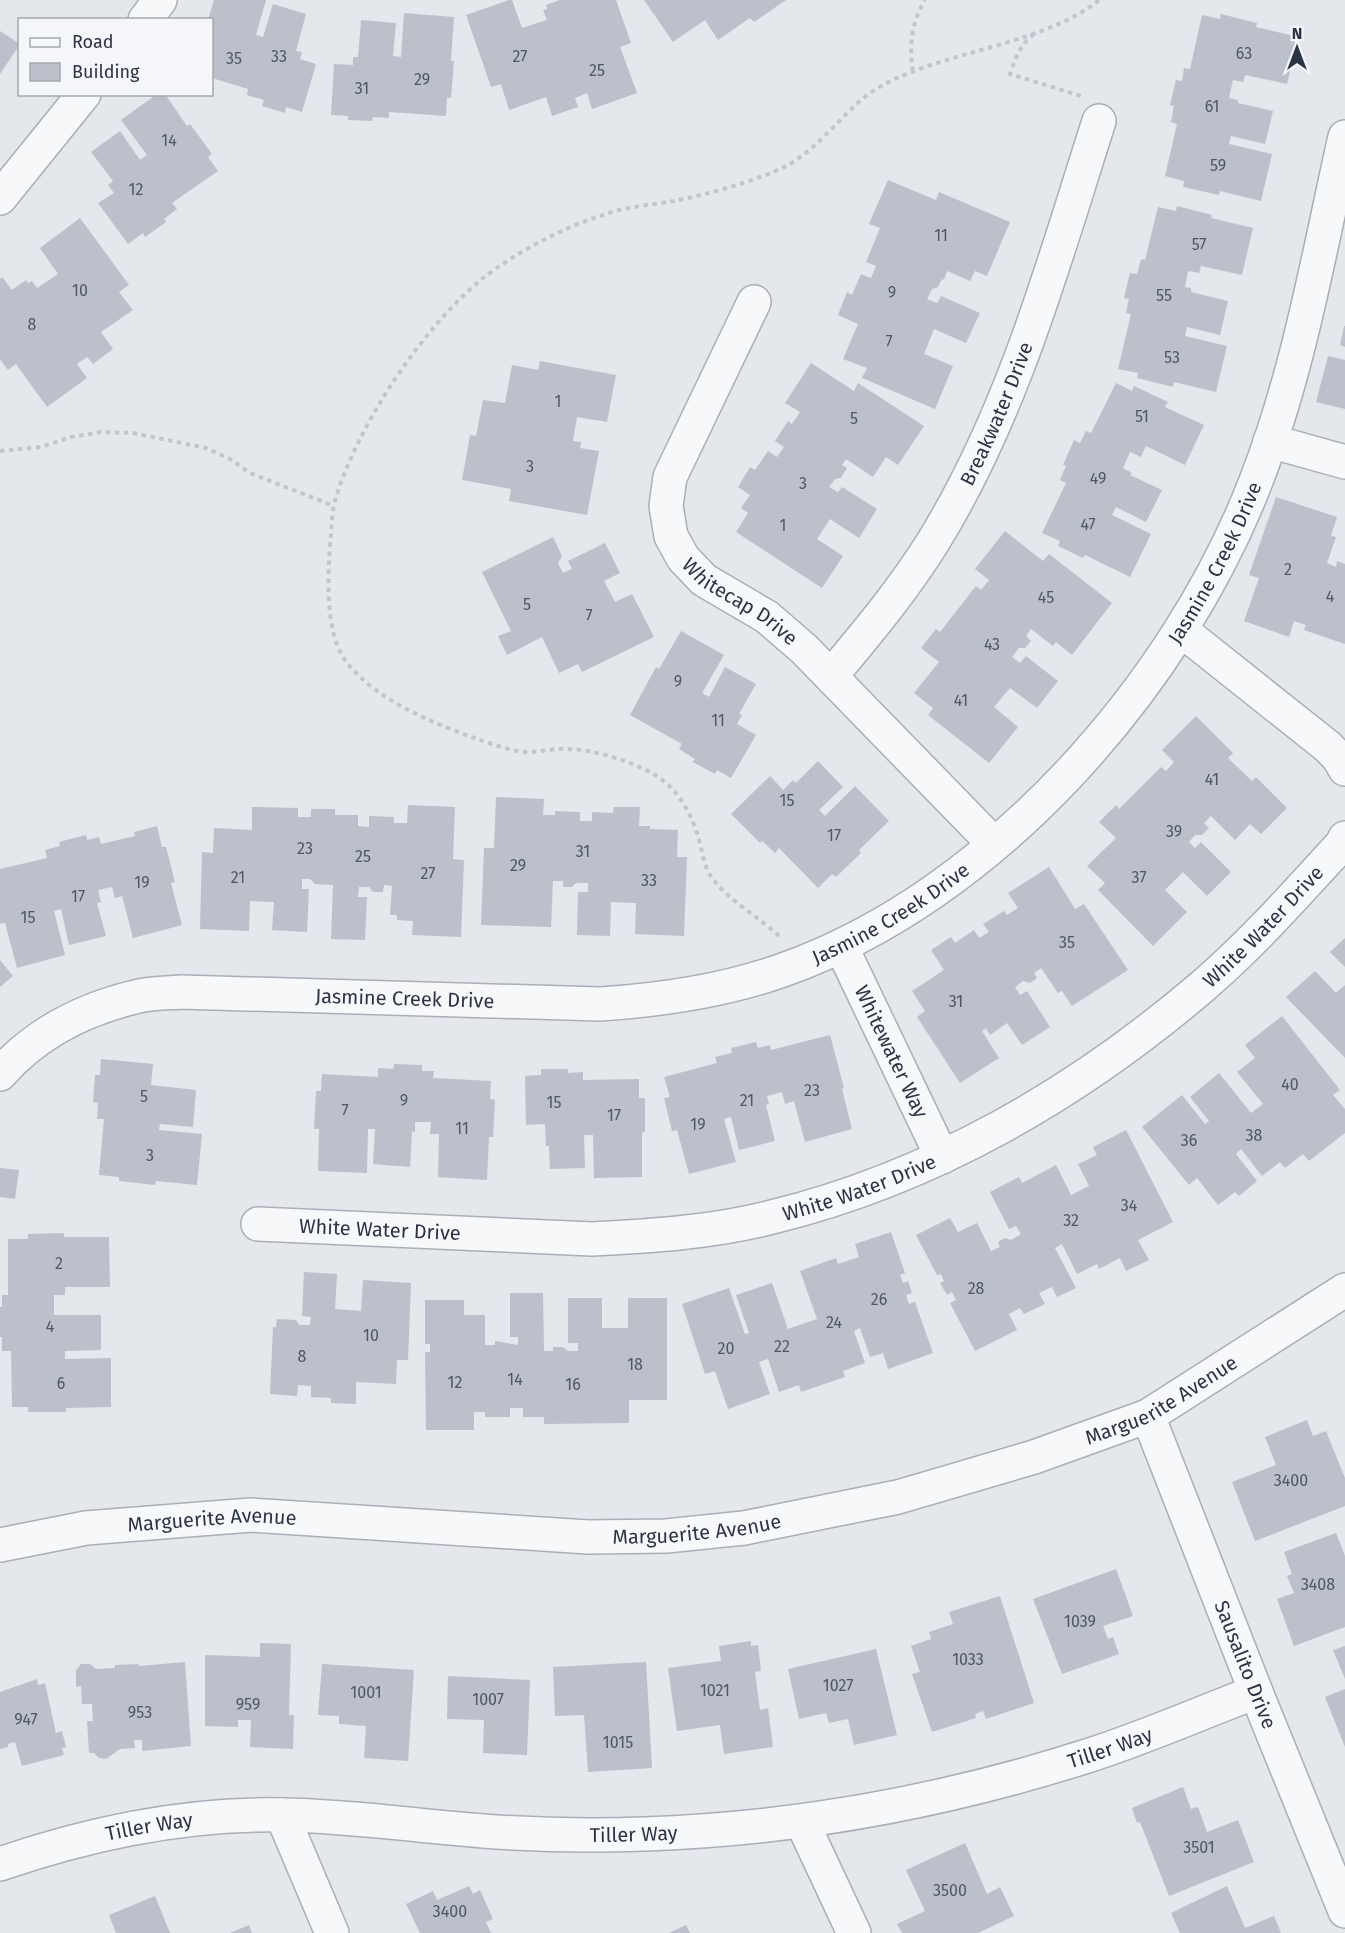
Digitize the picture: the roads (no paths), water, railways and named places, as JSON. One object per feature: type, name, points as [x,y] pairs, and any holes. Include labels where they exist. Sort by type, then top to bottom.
[{"type":"street","points":[[146,18],[160,0]]},
{"type":"street","points":[[0,198],[82,96]]},
{"type":"street","name":"Breakwater Drive","points":[[831,676],[867,633],[926,551],[960,494],[985,445],[1029,339],[1100,121]]},
{"type":"street","name":"Jasmine Creek Drive","points":[[0,1074],[10,1062],[42,1036],[89,1011],[140,996],[181,992],[600,1004],[662,999],[723,987],[792,966],[841,946],[904,911],[945,883],[1029,814],[1091,749],[1149,679],[1202,595],[1231,538],[1256,481],[1270,441],[1295,354],[1345,137]]},
{"type":"street","name":"Whitecap Drive","points":[[754,302],[670,477],[666,506],[672,536],[683,558],[704,580],[767,617],[804,649],[994,844]]},
{"type":"street","points":[[1270,441],[1345,462]]},
{"type":"street","points":[[1181,630],[1327,746],[1338,757],[1345,769]]},
{"type":"street","name":"White Water Drive","points":[[258,1224],[592,1239],[638,1237],[728,1226],[772,1217],[859,1192],[942,1157],[998,1129],[1104,1063],[1203,986],[1249,944],[1342,844],[1345,838]]},
{"type":"street","name":"Whitewater Way","points":[[841,946],[942,1157]]},
{"type":"street","name":"Marguerite Avenue","points":[[0,1545],[86,1528],[251,1515],[588,1537],[666,1536],[744,1528],[898,1497],[1034,1457],[1148,1416],[1345,1290]]},
{"type":"street","name":"Sausalito Drive","points":[[1148,1416],[1345,1911]]},
{"type":"street","name":"Tiller Way","points":[[0,1864],[44,1849],[101,1835],[186,1821],[282,1815],[362,1818],[482,1831],[562,1835],[698,1832],[802,1821],[895,1807],[1020,1777],[1090,1755],[1256,1692]]},
{"type":"street","points":[[282,1815],[332,1933]]},
{"type":"street","points":[[802,1821],[854,1933]]}]
